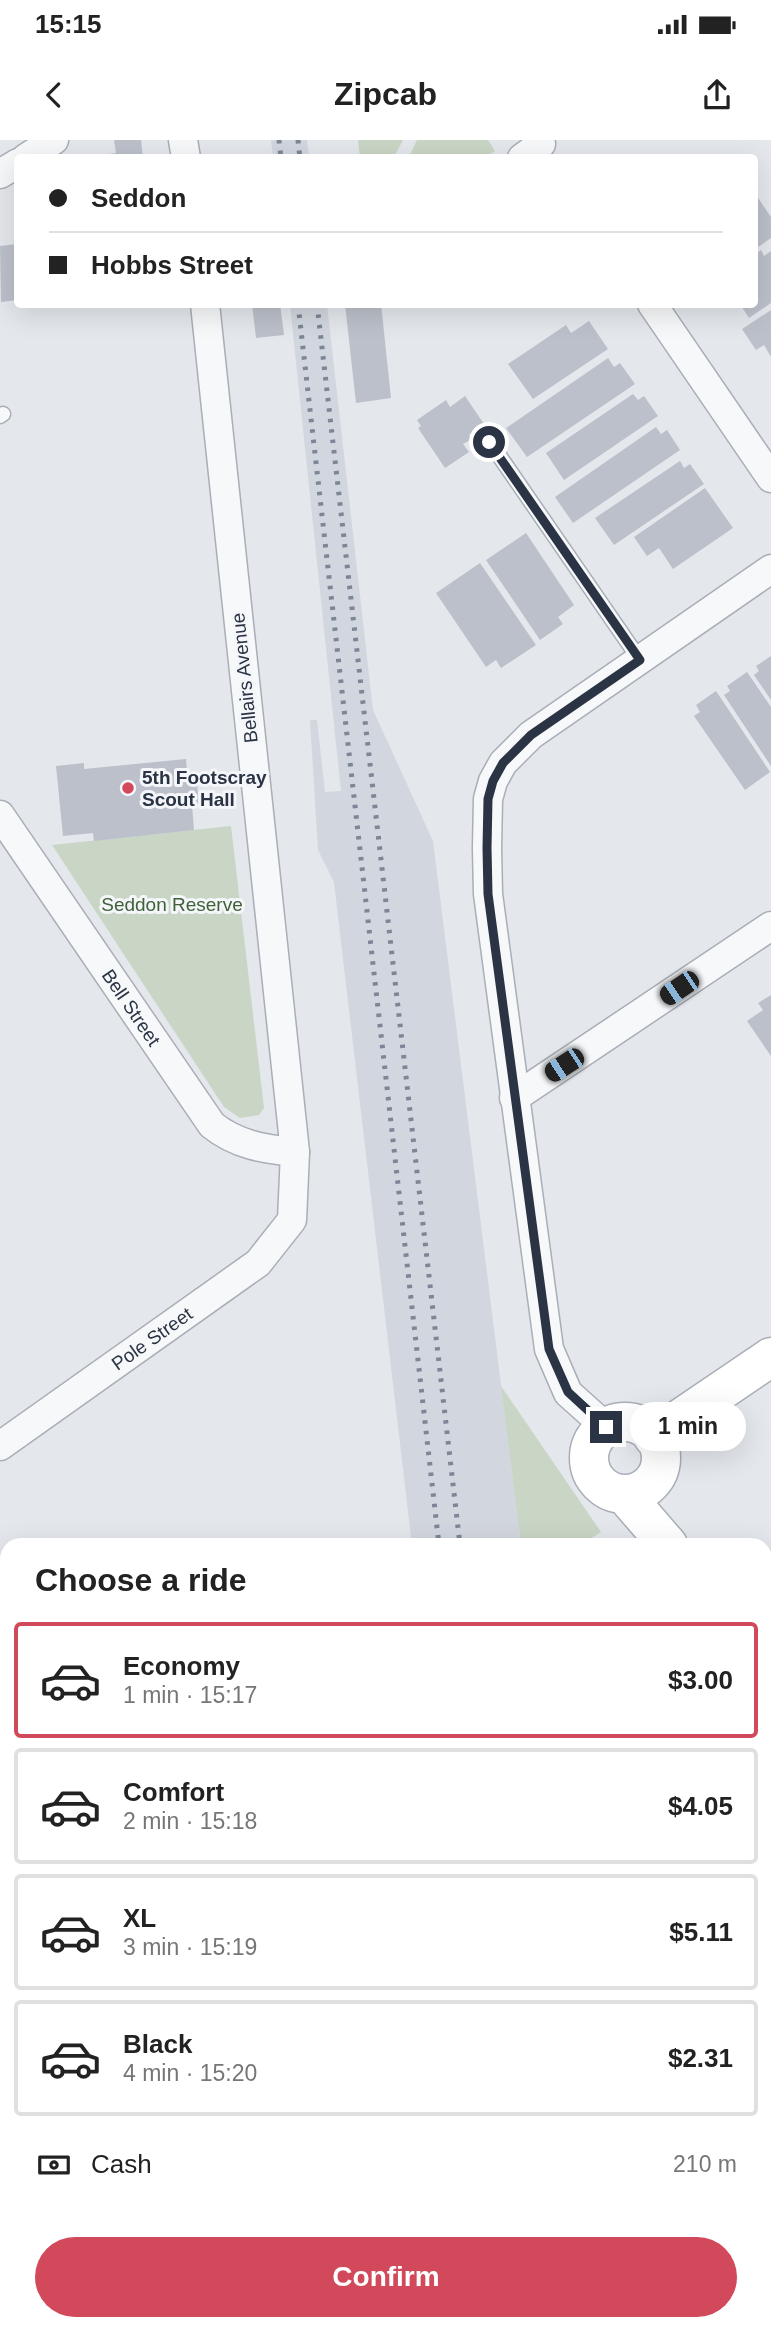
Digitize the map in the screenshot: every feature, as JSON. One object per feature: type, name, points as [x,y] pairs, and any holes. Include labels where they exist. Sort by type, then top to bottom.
[{"type":"street","points":[[32,154],[54,140]]},
{"type":"street","name":"Bellairs Avenue","points":[[205,308],[295,1152],[292,1220]]},
{"type":"street","points":[[655,308],[771,478]]},
{"type":"street","points":[[606,1427],[568,1392],[549,1349],[488,894],[488,799],[493,781],[503,763],[531,735],[771,569]]},
{"type":"street","name":"Bell Street","points":[[0,815],[212,1125],[228,1138],[250,1146],[295,1152]]},
{"type":"street","points":[[514,1098],[771,926]]},
{"type":"street","name":"Pole Street","points":[[0,1446],[258,1264],[292,1220]]},
{"type":"street","points":[[653,1437],[771,1357]]},
{"type":"street","points":[[618,1423],[632,1423],[653,1437],[659,1448],[657,1474],[637,1489],[611,1492],[600,1485],[592,1474],[590,1448],[596,1436],[606,1427],[618,1423]]},
{"type":"street","points":[[637,1489],[664,1538]]},
{"type":"street","points":[[637,1489],[670,1538]]},
{"type":"lane","points":[[489,442],[640,660]]},
{"type":"shaded area","points":[[271,140],[307,140],[309,154],[273,154]]},
{"type":"shaded area","points":[[290,308],[327,308],[373,710],[433,841],[520,1538],[411,1538],[334,882],[318,850],[310,720],[317,720],[325,792],[341,791]]},
{"type":"green space","points":[[358,140],[403,140],[396,154],[360,154]]},
{"type":"green space","points":[[417,140],[488,140],[495,151],[490,154],[410,154]]},
{"type":"green space","name":"Seddon Reserve","points":[[231,826],[264,1108],[259,1115],[240,1118],[224,1107],[52,845]]},
{"type":"green space","points":[[501,1386],[601,1532],[592,1538],[520,1538]]},
{"type":"building","points":[[114,140],[141,140],[143,154],[109,154],[116,153]]},
{"type":"building","points":[[758,198],[771,217],[771,238],[758,247]]},
{"type":"building","points":[[14,244],[14,300],[1,302],[0,246]]},
{"type":"building","points":[[761,250],[764,256],[771,251],[771,303],[749,318],[743,308],[758,308],[758,252]]},
{"type":"building","points":[[252,308],[281,308],[284,335],[256,338]]},
{"type":"building","points":[[345,308],[381,308],[391,398],[356,403]]},
{"type":"building","points":[[771,310],[771,357],[764,345],[756,350],[742,329]]},
{"type":"building","points":[[589,321],[608,349],[533,399],[508,364],[566,325],[571,333]]},
{"type":"building","points":[[608,358],[614,367],[620,363],[635,384],[527,457],[506,428]]},
{"type":"building","points":[[633,394],[638,400],[644,396],[658,416],[564,480],[546,453]]},
{"type":"building","points":[[465,396],[484,424],[469,435],[472,439],[463,444],[469,452],[445,468],[418,428],[421,426],[417,420],[446,400],[450,407]]},
{"type":"building","points":[[656,427],[661,434],[667,430],[680,450],[573,523],[555,497]]},
{"type":"building","points":[[680,461],[684,468],[690,464],[704,484],[614,545],[595,518]]},
{"type":"building","points":[[705,488],[733,528],[673,569],[659,548],[647,556],[634,537]]},
{"type":"building","points":[[526,533],[574,605],[558,617],[563,624],[540,640],[486,560]]},
{"type":"building","points":[[480,563],[536,645],[501,668],[496,660],[486,667],[436,593]]},
{"type":"building","points":[[771,656],[771,700],[754,675],[759,671],[756,666]]},
{"type":"building","points":[[747,672],[771,707],[771,766],[724,695],[730,691],[727,686]]},
{"type":"building","points":[[716,691],[770,772],[745,790],[694,716],[700,712],[696,705]]},
{"type":"building","name":"5th Footscray Scout Hall","points":[[186,759],[187,772],[196,771],[199,804],[192,805],[194,830],[94,841],[93,833],[63,836],[56,766],[84,763],[84,769]]},
{"type":"building","points":[[771,995],[771,1056],[747,1021],[763,1010],[758,1003]]},
{"type":"railway","points":[[279,140],[281,154]]},
{"type":"railway","points":[[298,140],[300,154]]},
{"type":"railway","points":[[298,308],[438,1538]]},
{"type":"railway","points":[[317,308],[459,1538]]},
{"type":"place","name":"5th Footscray Scout Hall","points":[[128,788]]},
{"type":"route","points":[[489,442],[640,660],[516,748],[493,781],[486,818],[488,894],[549,1349],[568,1392],[606,1427]]}]
